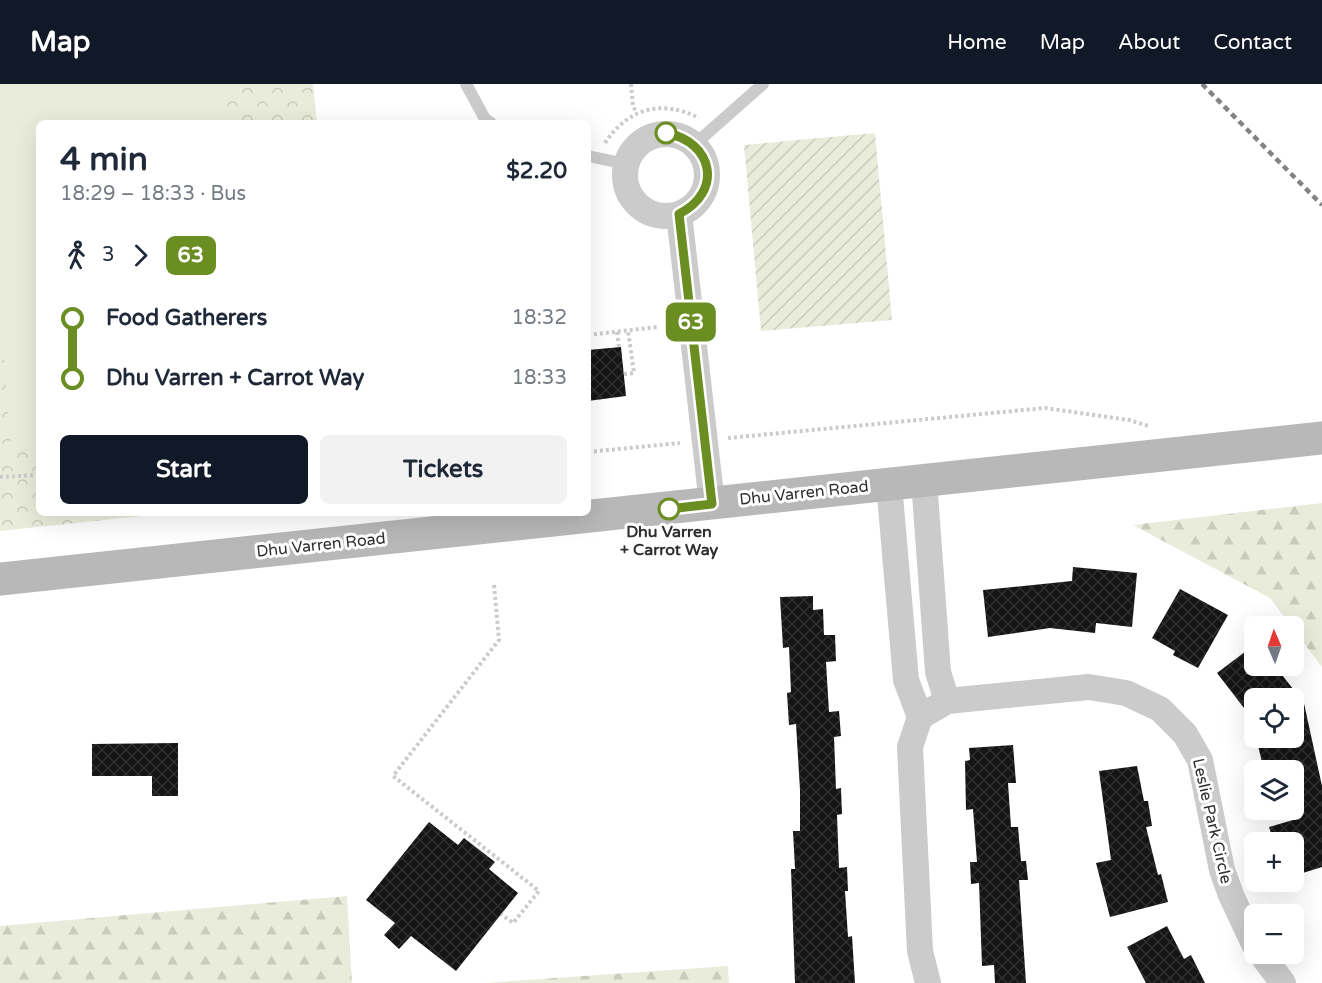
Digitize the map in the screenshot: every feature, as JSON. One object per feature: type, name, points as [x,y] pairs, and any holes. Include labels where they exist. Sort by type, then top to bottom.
[{"type":"main road","name":"Dhu Varren Road","points":[[0,579],[1322,438]]},
{"type":"street","points":[[666,133],[679,136],[694,145],[706,163],[705,188],[699,200],[679,214],[666,217],[654,214],[633,201],[627,189],[626,164],[631,152],[652,135],[666,133]]},
{"type":"street","points":[[679,214],[712,504]]},
{"type":"street","points":[[924,480],[938,672],[947,700]]},
{"type":"street","points":[[889,484],[906,680],[920,717],[910,747],[911,809],[920,951],[928,983]]},
{"type":"street","points":[[901,621],[934,618]]},
{"type":"street","name":"Leslie Park Circle","points":[[920,717],[947,700],[1089,687],[1126,693],[1160,709],[1185,734],[1200,760],[1222,870],[1244,923]]},
{"type":"street","points":[[1269,964],[1283,983]]},
{"type":"lane","points":[[466,84],[486,120]]},
{"type":"lane","points":[[694,145],[763,84]]},
{"type":"lane","points":[[591,157],[626,164]]},
{"type":"path","points":[[631,84],[633,107],[637,112]]},
{"type":"path","points":[[604,143],[613,130],[637,112],[665,108],[683,110],[704,121]]},
{"type":"path","points":[[591,335],[657,327]]},
{"type":"path","points":[[624,374],[634,373],[628,331]]},
{"type":"path","points":[[617,332],[619,347]]},
{"type":"path","points":[[721,439],[1045,408],[1129,420],[1152,427]]},
{"type":"path","points":[[591,452],[687,442]]},
{"type":"path","points":[[0,477],[36,475]]},
{"type":"path","points":[[494,585],[499,640],[393,776],[539,891],[513,923],[501,914]]},
{"type":"green space","points":[[0,84],[313,84],[317,120],[36,120],[36,516],[142,516],[0,531]]},
{"type":"green space","points":[[0,84],[224,84],[227,120],[36,120],[36,444],[11,446],[0,312]]},
{"type":"green space","points":[[875,133],[892,320],[761,331],[744,145]]},
{"type":"green space","points":[[1322,503],[1322,667],[1304,643],[1304,616],[1284,616],[1270,598],[1133,525]]},
{"type":"green space","points":[[347,896],[352,983],[0,983],[0,926]]},
{"type":"green space","points":[[728,966],[729,983],[484,983]]},
{"type":"building","points":[[621,347],[626,396],[591,401],[591,350]]},
{"type":"building","points":[[1073,567],[1137,573],[1132,627],[1096,623],[1095,633],[1050,628],[988,637],[983,590],[1072,581]]},
{"type":"building","points":[[1180,589],[1228,615],[1198,668],[1173,655],[1175,651],[1152,638]]},
{"type":"building","points":[[813,596],[813,610],[823,609],[824,635],[835,635],[836,661],[826,662],[829,712],[839,711],[841,736],[834,737],[836,789],[841,788],[842,814],[837,815],[839,868],[847,867],[848,891],[845,891],[848,937],[852,936],[855,983],[795,983],[791,869],[795,869],[793,831],[800,831],[800,790],[796,724],[789,725],[787,693],[791,692],[789,647],[783,648],[780,597]]},
{"type":"building","points":[[1244,653],[1244,676],[1283,676],[1292,688],[1244,688],[1244,708],[1217,673]]},
{"type":"building","points":[[1304,703],[1322,786],[1322,867],[1304,873],[1304,832],[1271,832],[1269,827],[1293,820],[1304,820],[1304,760],[1261,760],[1259,748],[1304,748]]},
{"type":"building","points":[[178,743],[178,796],[152,796],[152,776],[92,776],[92,744]]},
{"type":"building","points":[[1013,745],[1016,783],[1008,783],[1011,827],[1018,827],[1021,861],[1026,861],[1028,880],[1019,880],[1026,983],[995,983],[994,965],[982,966],[979,883],[971,884],[970,862],[977,862],[973,809],[966,810],[965,761],[970,760],[969,748]]},
{"type":"building","points":[[1137,766],[1144,801],[1148,801],[1152,826],[1146,827],[1158,875],[1161,874],[1168,902],[1110,917],[1096,863],[1111,860],[1099,771]]},
{"type":"building","points":[[429,822],[458,845],[464,838],[495,862],[489,869],[518,893],[456,971],[411,936],[399,949],[384,935],[395,923],[366,900]]},
{"type":"building","points":[[1167,926],[1184,959],[1191,955],[1205,983],[1146,983],[1127,947]]},
{"type":"railway","points":[[1202,84],[1322,205]]},
{"type":"bus line","name":"63","points":[[666,133],[679,136],[694,145],[706,163],[708,176],[699,200],[690,209],[679,214],[712,504],[669,509]]},
{"type":"place","name":"Dhu Varren + Carrot Way","points":[[669,509]]}]
